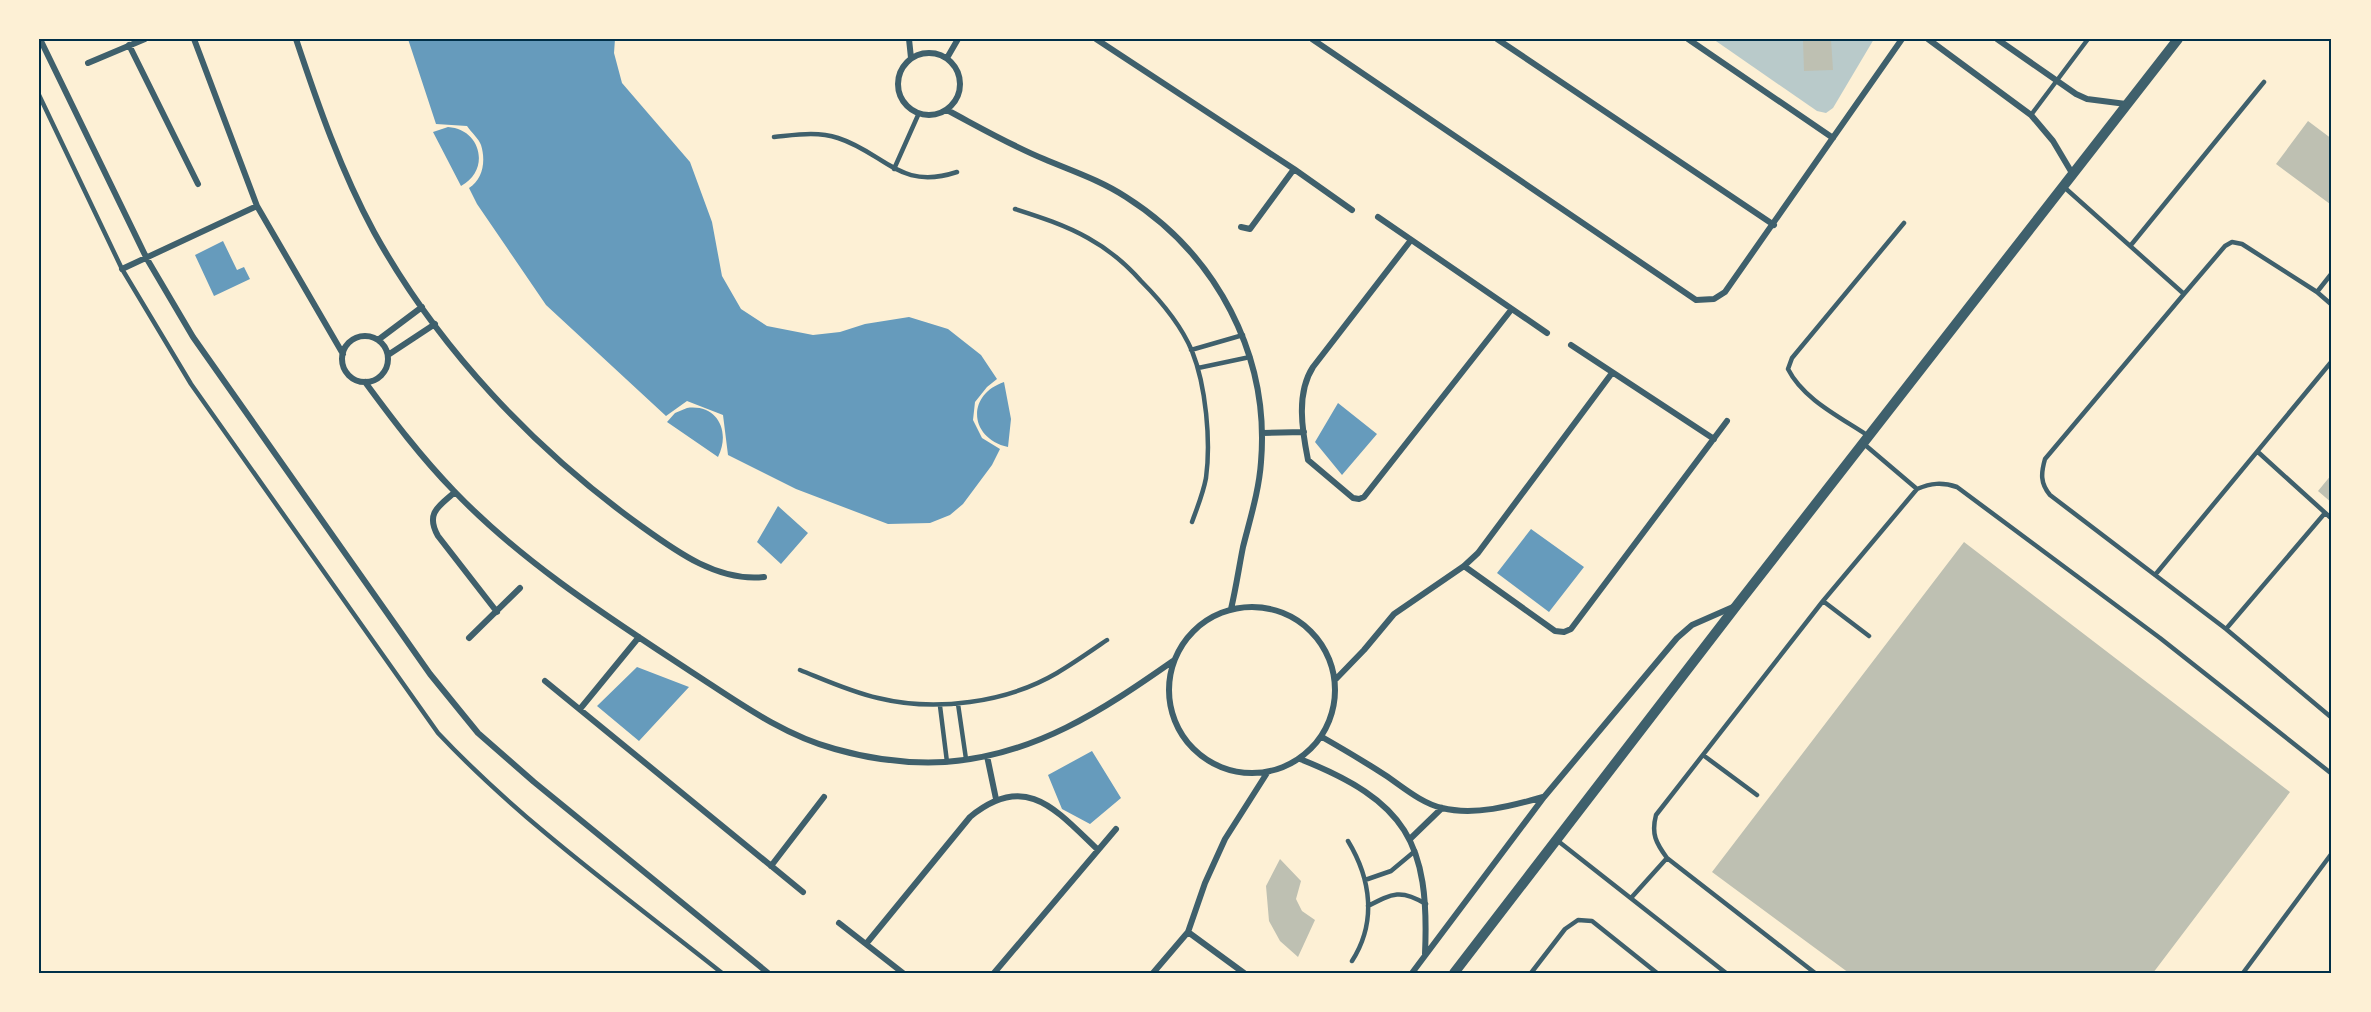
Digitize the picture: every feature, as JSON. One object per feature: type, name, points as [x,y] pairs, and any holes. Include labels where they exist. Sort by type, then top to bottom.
[{"type":"street","points":[[40,39],[147,259],[193,337],[430,674],[478,733],[534,782],[768,973]]},
{"type":"street","points":[[88,63],[145,39]]},
{"type":"street","points":[[194,39],[257,206],[343,354],[345,370],[350,376],[365,382],[373,381],[385,371],[388,355],[385,346],[371,336],[357,337],[345,347],[343,354]]},
{"type":"street","points":[[296,39],[323,120],[374,232],[422,307],[478,377],[553,456],[610,504],[657,537],[696,562],[728,576],[748,579],[764,577]]},
{"type":"street","points":[[909,39],[911,58]]},
{"type":"street","points":[[947,58],[958,39]]},
{"type":"street","points":[[1096,39],[1294,169],[1352,210]]},
{"type":"street","points":[[1312,39],[1696,300],[1714,299],[1725,292],[1902,39]]},
{"type":"street","points":[[1497,39],[1774,225]]},
{"type":"street","points":[[1689,39],[1833,138]]},
{"type":"street","points":[[1928,39],[2031,115],[2053,141],[2072,173]]},
{"type":"street","points":[[1997,39],[2056,81],[2087,99],[2126,104]]},
{"type":"street","points":[[1454,973],[2178,39]]},
{"type":"street","points":[[129,45],[198,184]]},
{"type":"street","points":[[929,52],[947,58],[958,71],[961,88],[953,104],[938,114],[919,113],[903,101],[899,92],[900,73],[911,58],[929,52]]},
{"type":"street","points":[[947,110],[1045,160],[1093,178],[1126,196],[1156,218],[1185,246],[1225,297],[1243,335],[1250,357],[1263,433],[1256,496],[1231,609]]},
{"type":"street","points":[[1241,227],[1250,229],[1294,169]]},
{"type":"street","points":[[122,269],[257,206]]},
{"type":"street","points":[[1378,217],[1547,333]]},
{"type":"street","points":[[1411,240],[1305,378],[1301,391],[1308,460],[1353,498],[1361,499],[1511,310]]},
{"type":"street","points":[[378,340],[422,307]]},
{"type":"street","points":[[388,355],[435,324]]},
{"type":"street","points":[[1571,345],[1714,439]]},
{"type":"street","points":[[1335,680],[1394,614],[1464,566],[1478,553],[1612,373]]},
{"type":"street","points":[[365,382],[403,435],[455,492],[557,580],[639,638],[747,707],[787,730],[833,749],[909,763],[947,762],[987,756],[1056,734],[1109,705],[1173,661]]},
{"type":"street","points":[[1464,566],[1555,631],[1566,632],[1727,421]]},
{"type":"street","points":[[1263,433],[1304,432]]},
{"type":"street","points":[[455,492],[437,508],[432,518],[433,525],[438,536],[497,612]]},
{"type":"street","points":[[469,638],[520,588]]},
{"type":"street","points":[[1412,973],[1544,797],[1677,638],[1692,625],[1737,605]]},
{"type":"street","points":[[1260,607],[1287,614],[1310,630],[1326,653],[1335,680],[1333,710],[1322,736],[1300,759],[1284,768],[1267,773],[1242,774],[1218,767],[1197,753],[1180,734],[1170,711],[1168,686],[1173,661],[1186,638],[1207,620],[1231,609],[1260,607]]},
{"type":"street","points":[[580,709],[639,638]]},
{"type":"street","points":[[545,681],[803,892]]},
{"type":"street","points":[[1322,736],[1417,796],[1442,808],[1473,810],[1494,808],[1544,797]]},
{"type":"street","points":[[987,756],[996,799]]},
{"type":"street","points":[[1300,759],[1336,773],[1365,790],[1388,810],[1411,838],[1421,871],[1426,904],[1425,954]]},
{"type":"street","points":[[1153,973],[1188,932],[1205,883],[1226,839],[1267,773]]},
{"type":"street","points":[[866,944],[970,817],[984,805],[996,799],[1012,796],[1030,797],[1047,805],[1059,813],[1098,850]]},
{"type":"street","points":[[771,866],[824,797]]},
{"type":"street","points":[[1411,838],[1442,808]]},
{"type":"street","points":[[994,973],[1116,829]]},
{"type":"street","points":[[839,923],[903,973]]},
{"type":"street","points":[[1188,932],[1244,973]]},
{"type":"lane","points":[[2031,115],[2088,39]]},
{"type":"lane","points":[[2132,245],[2264,82]]},
{"type":"lane","points":[[39,95],[122,269],[191,384],[438,733],[476,774],[526,817],[722,973]]},
{"type":"lane","points":[[894,169],[919,113]]},
{"type":"lane","points":[[774,137],[801,134],[829,136],[854,145],[894,169],[912,176],[945,175],[957,171]]},
{"type":"lane","points":[[2062,186],[2132,245],[2184,294]]},
{"type":"lane","points":[[1015,209],[1065,226],[1109,251],[1154,293],[1174,319],[1198,368],[1208,444],[1206,478],[1192,522]]},
{"type":"lane","points":[[1904,223],[1792,358],[1788,369],[1794,381],[1867,440],[1917,489]]},
{"type":"lane","points":[[2332,305],[2242,244],[2232,242],[2225,246],[2045,459],[2041,471],[2042,481],[2050,495],[2226,629],[2332,718]]},
{"type":"lane","points":[[2316,292],[2332,273]]},
{"type":"lane","points":[[1191,350],[1243,335]]},
{"type":"lane","points":[[1198,368],[1250,357]]},
{"type":"lane","points":[[2155,575],[2332,361]]},
{"type":"lane","points":[[2258,452],[2332,519]]},
{"type":"lane","points":[[1815,973],[1667,858],[1653,836],[1653,827],[1656,815],[1823,601],[1917,489],[1928,484],[1943,483],[1957,487],[2160,638],[2332,774]]},
{"type":"lane","points":[[2226,629],[2325,513]]},
{"type":"lane","points":[[1823,601],[1869,636]]},
{"type":"lane","points":[[800,670],[878,698],[940,706],[994,697],[1032,685],[1056,674],[1107,640]]},
{"type":"lane","points":[[958,704],[966,759]]},
{"type":"lane","points":[[940,706],[947,762]]},
{"type":"lane","points":[[1703,754],[1757,795]]},
{"type":"lane","points":[[1556,839],[1726,973]]},
{"type":"lane","points":[[1348,841],[1358,859],[1365,880],[1368,906],[1365,935],[1352,961]]},
{"type":"lane","points":[[1365,880],[1391,871],[1415,851]]},
{"type":"lane","points":[[2243,973],[2332,853]]},
{"type":"lane","points":[[1631,898],[1667,858]]},
{"type":"lane","points":[[1368,906],[1385,897],[1400,894],[1410,895],[1426,904]]},
{"type":"lane","points":[[1531,973],[1565,929],[1578,920],[1592,921],[1657,973]]},
{"type":"shaded area","points":[[1713,39],[1874,39],[1833,108],[1826,113],[1817,111]]},
{"type":"water","points":[[408,39],[615,39],[614,53],[622,83],[690,162],[712,222],[722,276],[741,309],[767,326],[813,335],[840,332],[865,324],[909,317],[948,329],[981,355],[997,379],[975,402],[973,420],[982,438],[1000,449],[992,465],[963,504],[950,515],[930,523],[888,524],[796,489],[728,455],[723,415],[687,401],[666,416],[546,305],[477,204],[469,188],[477,180],[482,169],[483,157],[480,143],[467,126],[436,124]]},
{"type":"water","points":[[448,127],[459,129],[468,135],[475,142],[478,151],[479,161],[476,170],[461,186],[433,132]]},
{"type":"water","points":[[223,241],[237,270],[244,267],[250,279],[214,296],[195,255]]},
{"type":"water","points":[[1004,382],[1011,419],[1008,447],[995,442],[986,435],[977,416],[978,406],[983,396]]},
{"type":"water","points":[[1338,403],[1377,434],[1342,475],[1315,442]]},
{"type":"water","points":[[687,408],[706,410],[719,421],[723,438],[718,457],[667,422],[675,413]]},
{"type":"water","points":[[778,506],[808,533],[781,564],[757,542]]},
{"type":"water","points":[[1531,529],[1584,567],[1549,612],[1497,573]]},
{"type":"water","points":[[637,667],[689,687],[639,741],[597,706]]},
{"type":"water","points":[[1092,751],[1121,798],[1090,824],[1062,809],[1048,775]]},
{"type":"building","points":[[1803,39],[1831,39],[1833,70],[1804,71]]},
{"type":"building","points":[[2308,121],[2332,139],[2332,201],[2330,204],[2276,164]]},
{"type":"building","points":[[2332,474],[2332,503],[2318,491]]},
{"type":"building","points":[[1964,542],[2290,792],[2153,973],[1849,973],[1712,872]]},
{"type":"building","points":[[1280,859],[1301,881],[1296,899],[1302,911],[1315,920],[1298,957],[1280,941],[1269,921],[1266,886]]}]
